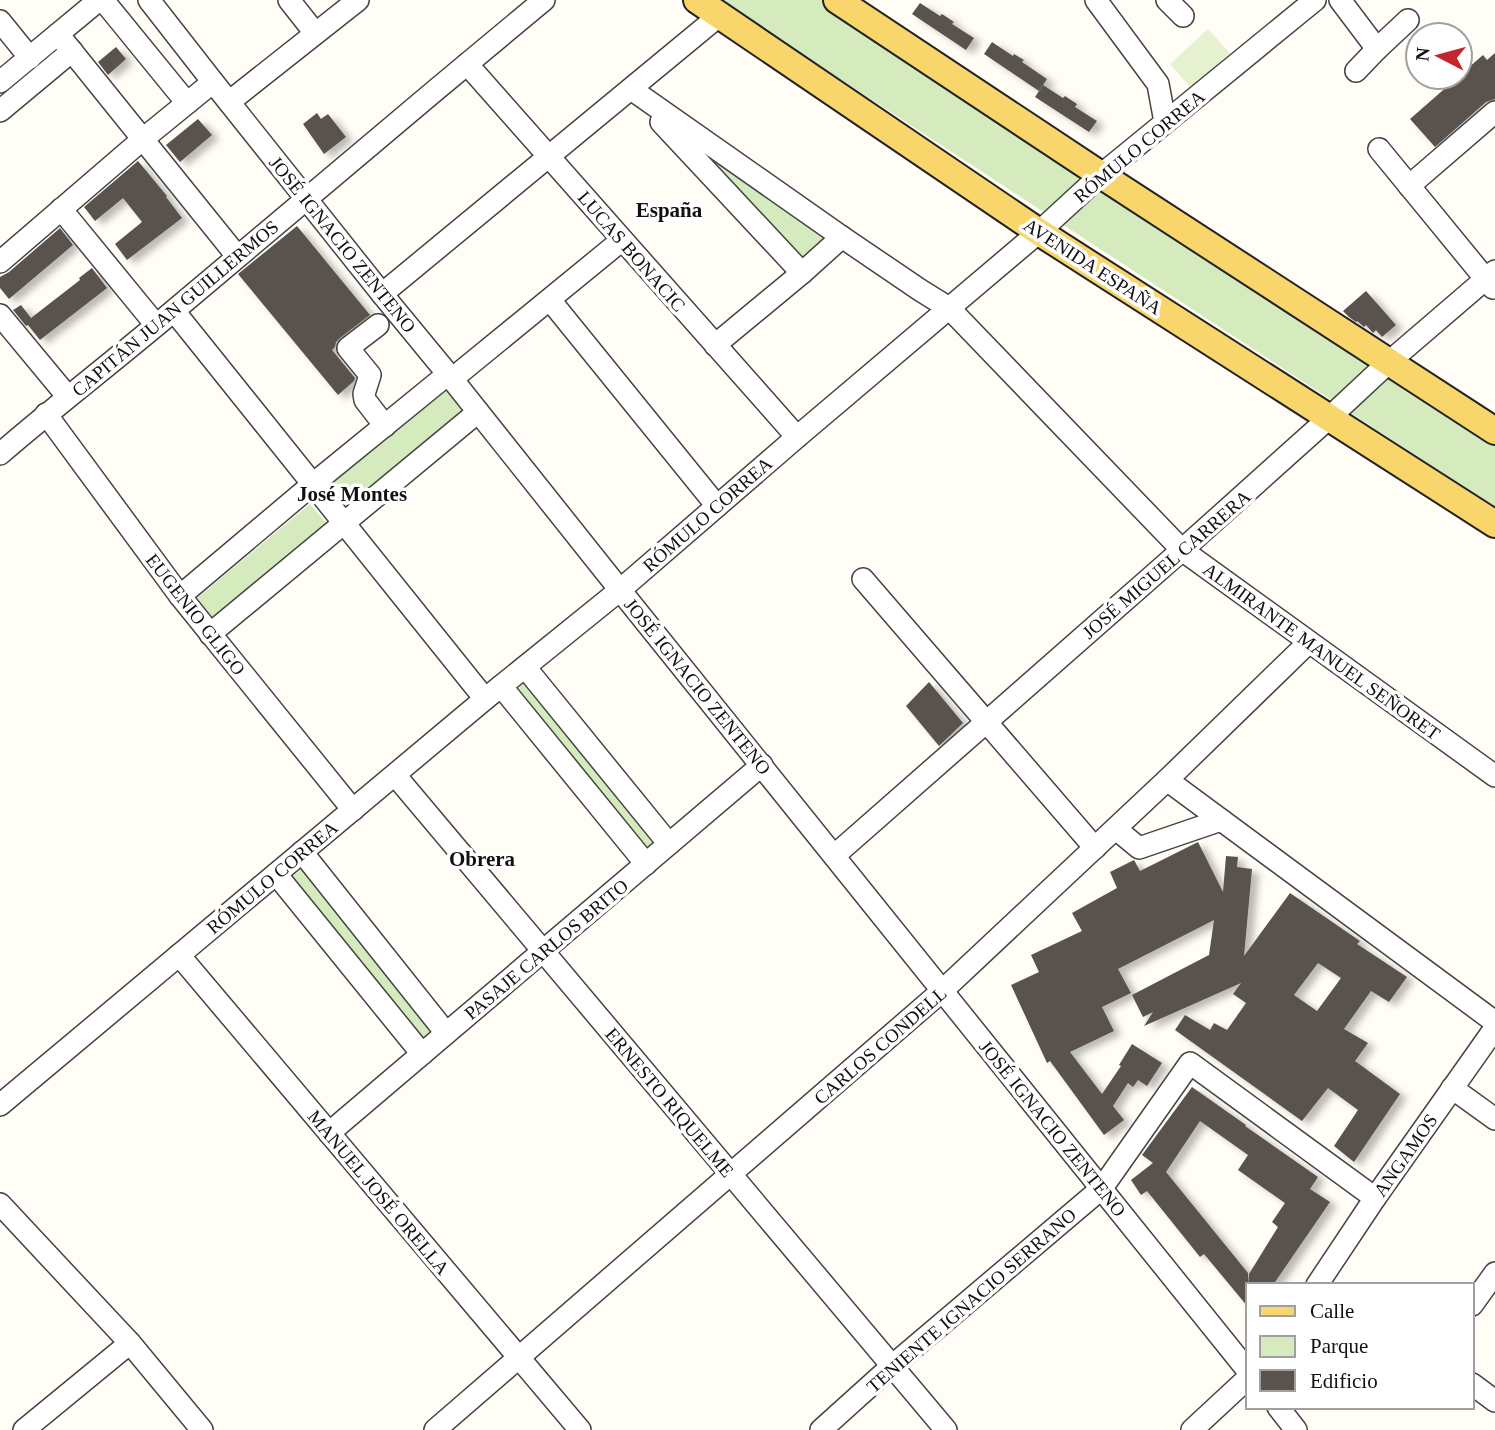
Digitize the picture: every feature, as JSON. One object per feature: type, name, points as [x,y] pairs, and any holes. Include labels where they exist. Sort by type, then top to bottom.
[{"type":"main road","name":"AVENIDA ESPAÑA","points":[[697,0],[1039,232],[1495,524]]},
{"type":"main road","points":[[837,0],[1495,431]]},
{"type":"street","points":[[0,82],[101,0],[187,103]]},
{"type":"street","name":"JOSÉ IGNACIO ZENTENO","points":[[149,0],[1246,1368]]},
{"type":"street","points":[[289,0],[316,33]]},
{"type":"street","points":[[229,102],[358,0]]},
{"type":"street","name":"CAPITÁN JUAN GUILLERMOS","points":[[0,454],[544,0]]},
{"type":"street","points":[[1096,0],[1158,83],[1165,122]]},
{"type":"street","points":[[1167,0],[1182,16]]},
{"type":"street","name":"RÓMULO CORREA","points":[[0,1105],[620,590],[1039,232],[1101,175],[1315,0]]},
{"type":"street","points":[[1340,0],[1377,49]]},
{"type":"street","points":[[382,293],[720,15]]},
{"type":"street","points":[[1356,71],[1408,20]]},
{"type":"street","points":[[0,21],[30,58]]},
{"type":"street","points":[[58,33],[237,256]]},
{"type":"street","points":[[0,111],[72,51]]},
{"type":"street","name":"LUCAS BONACIC","points":[[467,64],[796,437]]},
{"type":"street","points":[[0,262],[213,82]]},
{"type":"street","points":[[631,89],[802,273]]},
{"type":"street","name":"ALMIRANTE MANUEL SEÑORET","points":[[631,89],[842,237],[950,308],[1182,550],[1495,776]]},
{"type":"street","points":[[1409,186],[1495,112]]},
{"type":"street","points":[[1379,149],[1492,280]]},
{"type":"street","points":[[61,209],[156,325]]},
{"type":"street","points":[[715,345],[842,237]]},
{"type":"street","points":[[180,596],[385,426],[550,300],[622,240]]},
{"type":"street","name":"JOSÉ MIGUEL CARRERA","points":[[835,855],[1182,550],[1389,362],[1492,280]]},
{"type":"street","points":[[550,300],[717,506]]},
{"type":"street","points":[[174,310],[344,523],[646,864]]},
{"type":"street","points":[[0,315],[68,397]]},
{"type":"street","points":[[378,325],[348,348],[370,374],[364,394],[365,400],[385,426]]},
{"type":"street","points":[[210,634],[478,412]]},
{"type":"street","name":"EUGENIO GLIGO","points":[[46,414],[180,596],[353,810]]},
{"type":"street","points":[[863,579],[1095,848]]},
{"type":"street","name":"CARLOS CONDELL","points":[[435,1430],[942,991],[1116,829],[1309,642]]},
{"type":"street","points":[[525,667],[669,844]]},
{"type":"street","name":"PASAJE CARLOS BRITO","points":[[329,1133],[762,765]]},
{"type":"street","name":"ERNESTO RIQUELME","points":[[395,775],[946,1430]]},
{"type":"street","points":[[1167,780],[1495,1022]]},
{"type":"street","points":[[1116,829],[1139,848],[1220,820]]},
{"type":"street","points":[[302,852],[446,1034]]},
{"type":"street","points":[[276,874],[422,1054]]},
{"type":"street","name":"MANUEL JOSÉ ORELLA","points":[[179,955],[580,1430]]},
{"type":"street","name":"ANGAMOS","points":[[1323,1282],[1375,1198],[1495,1028]]},
{"type":"street","name":"TENIENTE IGNACIO SERRANO","points":[[821,1430],[892,1366],[1102,1188],[1190,1063],[1375,1198]]},
{"type":"street","points":[[1452,1088],[1495,1119]]},
{"type":"street","points":[[0,1204],[130,1343],[202,1430]]},
{"type":"street","points":[[1474,1303],[1495,1273]]},
{"type":"street","points":[[24,1430],[130,1343]]},
{"type":"street","points":[[1192,1430],[1246,1380]]},
{"type":"street","points":[[1474,1385],[1495,1401]]},
{"type":"street","points":[[1280,1409],[1296,1430]]},
{"type":"green space","points":[[719,0],[830,0],[1495,440],[1495,507]]},
{"type":"green space","points":[[1208,29],[1230,53],[1191,88],[1170,64]]},
{"type":"green space","points":[[681,131],[828,237],[802,262]]},
{"type":"green space","points":[[448,389],[468,414],[353,508],[332,483]]},
{"type":"green space","points":[[310,504],[329,526],[215,620],[197,598]]},
{"type":"green space","points":[[526,677],[657,841],[645,851],[514,687]]},
{"type":"green space","points":[[302,869],[433,1033],[421,1043],[289,879]]},
{"type":"building","points":[[920,3],[940,16],[942,14],[974,38],[966,50],[912,14]]},
{"type":"building","points":[[992,42],[1024,60],[1022,62],[1047,79],[1039,91],[984,54]]},
{"type":"building","points":[[116,47],[126,59],[108,75],[98,62]]},
{"type":"building","points":[[1495,53],[1495,99],[1486,102],[1435,147],[1410,119],[1442,91],[1474,91],[1474,63],[1483,55],[1487,60]]},
{"type":"building","points":[[1043,85],[1077,104],[1075,107],[1097,121],[1089,132],[1035,97]]},
{"type":"building","points":[[317,113],[321,119],[328,114],[346,137],[324,154],[303,124]]},
{"type":"building","points":[[198,119],[212,135],[180,162],[166,145]]},
{"type":"building","points":[[138,161],[182,218],[127,260],[115,244],[142,222],[123,198],[95,221],[84,207]]},
{"type":"building","points":[[297,226],[370,315],[340,338],[332,350],[355,378],[338,395],[238,274]]},
{"type":"building","points":[[60,228],[73,245],[9,299],[0,288],[0,277]]},
{"type":"building","points":[[92,268],[107,288],[40,340],[13,310],[21,305],[31,318]]},
{"type":"building","points":[[1366,291],[1396,325],[1382,337],[1376,330],[1373,333],[1366,325],[1364,327],[1343,311]]},
{"type":"building","points":[[929,682],[963,723],[939,746],[906,706]]},
{"type":"building","points":[[1198,842],[1223,892],[1226,856],[1238,857],[1237,867],[1252,869],[1244,956],[1290,893],[1360,941],[1357,944],[1407,977],[1389,1002],[1371,991],[1344,1029],[1368,1043],[1355,1061],[1400,1094],[1354,1162],[1334,1146],[1358,1110],[1328,1088],[1302,1121],[1175,1030],[1185,1015],[1210,1030],[1214,1023],[1227,1030],[1246,1003],[1233,994],[1241,983],[1144,1026],[1153,1012],[1143,1017],[1132,995],[1209,955],[1214,920],[1118,969],[1131,993],[1102,1007],[1114,1031],[1070,1052],[1102,1094],[1132,1044],[1162,1063],[1147,1086],[1138,1080],[1133,1087],[1128,1083],[1113,1106],[1124,1120],[1104,1135],[1050,1061],[1047,1063],[1011,985],[1039,972],[1031,955],[1082,931],[1072,913],[1117,888],[1110,872],[1134,860],[1140,871]],"holes":[[[1318,963],[1341,978],[1317,1011],[1294,995]]]},
{"type":"building","points":[[1192,1087],[1318,1177],[1310,1189],[1330,1202],[1274,1283],[1248,1283],[1249,1274],[1278,1227],[1272,1222],[1285,1203],[1238,1170],[1248,1155],[1200,1121],[1166,1172],[1248,1273],[1246,1305],[1204,1254],[1200,1257],[1147,1191],[1141,1195],[1131,1180],[1153,1163],[1142,1155]]},
{"type":"district","name":"España","points":[[669,210]]},
{"type":"district","name":"José Montes","points":[[352,494]]},
{"type":"district","name":"Obrera","points":[[482,859]]}]
